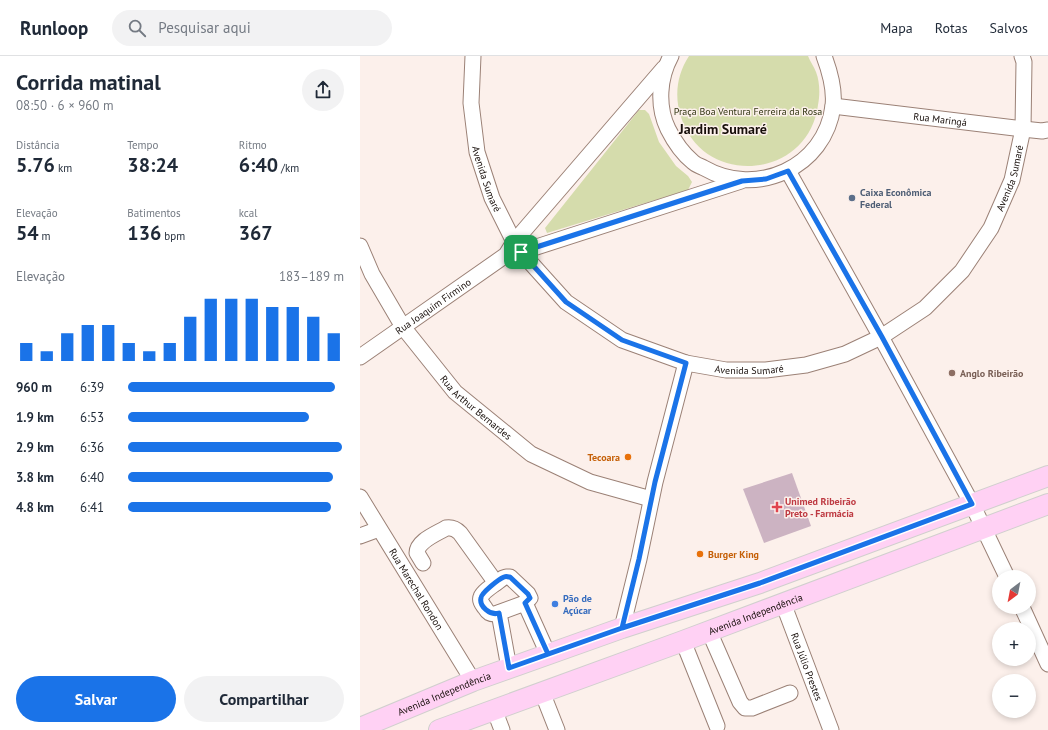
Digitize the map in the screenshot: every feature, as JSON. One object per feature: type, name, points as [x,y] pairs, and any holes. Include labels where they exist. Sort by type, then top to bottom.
[{"type":"main road","name":"Avenida Independência","points":[[360,728],[473,681],[622,628],[760,583],[1048,476]]},
{"type":"main road","name":"Avenida Independência","points":[[439,730],[683,641],[1048,504]]},
{"type":"street","name":"Avenida Sumaré","points":[[473,56],[471,103],[477,152],[492,198],[518,247],[566,302],[622,340],[686,363],[726,370],[766,370],[806,365],[845,354],[882,337],[925,308],[962,271],[991,228],[1012,180],[1023,129],[1024,62],[1022,56]]},
{"type":"street","points":[[518,247],[742,181],[766,179],[788,171],[805,159],[818,144],[828,126],[833,106],[832,80],[824,56]]},
{"type":"street","points":[[518,247],[668,62]]},
{"type":"street","points":[[668,62],[660,94],[664,120],[676,143],[693,162],[716,175],[742,181]]},
{"type":"street","name":"Rua Maringá","points":[[833,106],[1023,129],[1042,131],[1048,130]]},
{"type":"street","points":[[788,171],[882,337],[972,504],[1004,570]]},
{"type":"street","name":"Rua Arthur Bernardes","points":[[360,246],[372,274],[403,327],[455,392],[531,454],[590,482],[651,500]]},
{"type":"street","name":"Rua Joaquim Firmino","points":[[360,357],[518,247]]},
{"type":"street","points":[[622,628],[639,559],[651,500],[686,363]]},
{"type":"street","name":"Rua Marechal Rondon","points":[[360,498],[473,681]]},
{"type":"street","points":[[423,562],[417,553],[419,546],[428,539],[450,527],[456,529],[460,533],[496,583]]},
{"type":"street","points":[[360,536],[379,529]]},
{"type":"street","points":[[510,577],[528,594],[530,598],[525,603],[499,613],[491,614],[488,612],[480,597],[503,578],[510,577]]},
{"type":"street","points":[[525,603],[548,654]]},
{"type":"street","name":"Rua Júlio Prestes","points":[[783,603],[831,730]]},
{"type":"street","points":[[499,613],[509,668]]},
{"type":"street","points":[[1025,614],[1048,664]]},
{"type":"street","points":[[709,631],[740,702],[745,708],[752,708],[790,693]]},
{"type":"street","points":[[683,641],[717,726]]},
{"type":"street","points":[[542,692],[556,730]]},
{"type":"street","points":[[494,709],[502,730]]},
{"type":"green space","name":"Praça Boa Ventura Ferreira da Rosa","points":[[689,56],[808,56],[816,72],[819,88],[818,105],[810,130],[795,148],[776,160],[754,166],[731,164],[710,156],[693,140],[681,117],[679,109],[677,93],[679,78]]},
{"type":"green space","points":[[639,110],[645,110],[649,114],[659,142],[676,166],[688,176],[692,182],[688,190],[547,233],[545,228]]},
{"type":"building","name":"Unimed Ribeirão Preto - Farmácia","points":[[792,473],[811,526],[764,543],[743,489]]},
{"type":"place","name":"Caixa Econômica Federal","points":[[852,198]]},
{"type":"place","name":"Anglo Ribeirão","points":[[952,373]]},
{"type":"place","name":"Tecoara","points":[[628,457]]},
{"type":"place","name":"Unimed Ribeirão Preto - Farmácia","points":[[777,507]]},
{"type":"place","name":"Burger King","points":[[700,554]]},
{"type":"place","name":"Pão de Açúcar","points":[[555,604]]},
{"type":"district","name":"Jardim Sumaré","points":[[723,129]]},
{"type":"route","points":[[521,252],[566,302],[622,340],[686,363],[655,482],[639,559],[622,628],[548,654],[525,603],[530,598],[528,594],[510,577],[503,578],[480,597],[488,612],[491,614],[499,613],[509,668],[622,628],[760,583],[972,504],[882,337],[788,171],[766,179],[742,181],[521,252]]}]
